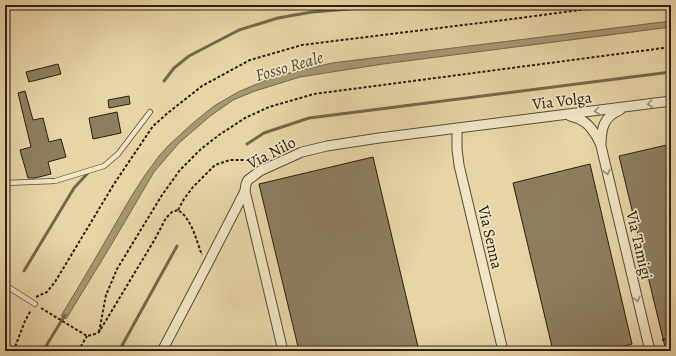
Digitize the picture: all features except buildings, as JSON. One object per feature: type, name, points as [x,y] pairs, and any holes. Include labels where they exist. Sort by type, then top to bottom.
[{"type":"street","name":"Via Volga","points":[[457,129],[671,101]]},
{"type":"street","name":"Via Tamigi","points":[[601,146],[601,133],[606,120],[612,114],[629,106]]},
{"type":"street","name":"Via Tamigi","points":[[564,115],[580,118],[585,122],[596,134],[601,146],[650,351]]},
{"type":"street","name":"Via Nilo","points":[[283,351],[245,191],[246,184],[251,177],[260,171],[302,152],[327,146],[457,129]]},
{"type":"street","name":"Via Senna","points":[[457,129],[459,165],[503,351]]},
{"type":"street","points":[[162,351],[245,191]]},
{"type":"lane","points":[[5,183],[55,181],[104,166],[118,154],[150,112]]},
{"type":"lane","points":[[5,285],[33,303]]},
{"type":"path","points":[[13,351],[24,321],[37,296],[47,292],[55,282],[114,184],[153,126],[202,86],[250,60],[302,45],[617,5]]},
{"type":"path","points":[[99,332],[106,295],[117,269],[162,195],[180,170],[200,149],[245,118],[269,107],[314,94],[671,47]]},
{"type":"path","points":[[33,303],[78,332],[87,336],[99,332],[166,218],[172,212],[178,210],[184,199],[215,164],[230,160],[279,162]]},
{"type":"path","points":[[178,210],[189,221],[206,267]]},
{"type":"path","points":[[78,351],[87,336]]},
{"type":"path","points":[[662,340],[671,338]]},
{"type":"path","points":[[615,351],[633,347]]},
{"type":"shaded area","points":[[671,21],[671,27],[383,64],[300,77],[255,91],[233,100],[209,117],[179,143],[154,172],[66,319],[61,316],[131,197],[159,156],[193,123],[214,106],[238,92],[276,76],[332,63]]},
{"type":"waterway","points":[[164,81],[174,68],[189,56],[239,30],[278,18],[312,12],[350,9],[375,5]]},
{"type":"waterway","points":[[247,144],[264,133],[309,118],[671,72]]},
{"type":"waterway","points":[[24,271],[74,188],[87,174]]},
{"type":"waterway","points":[[119,351],[177,246]]},
{"type":"waterway","name":"Fosso Reale","points":[[43,351],[65,315]]}]
